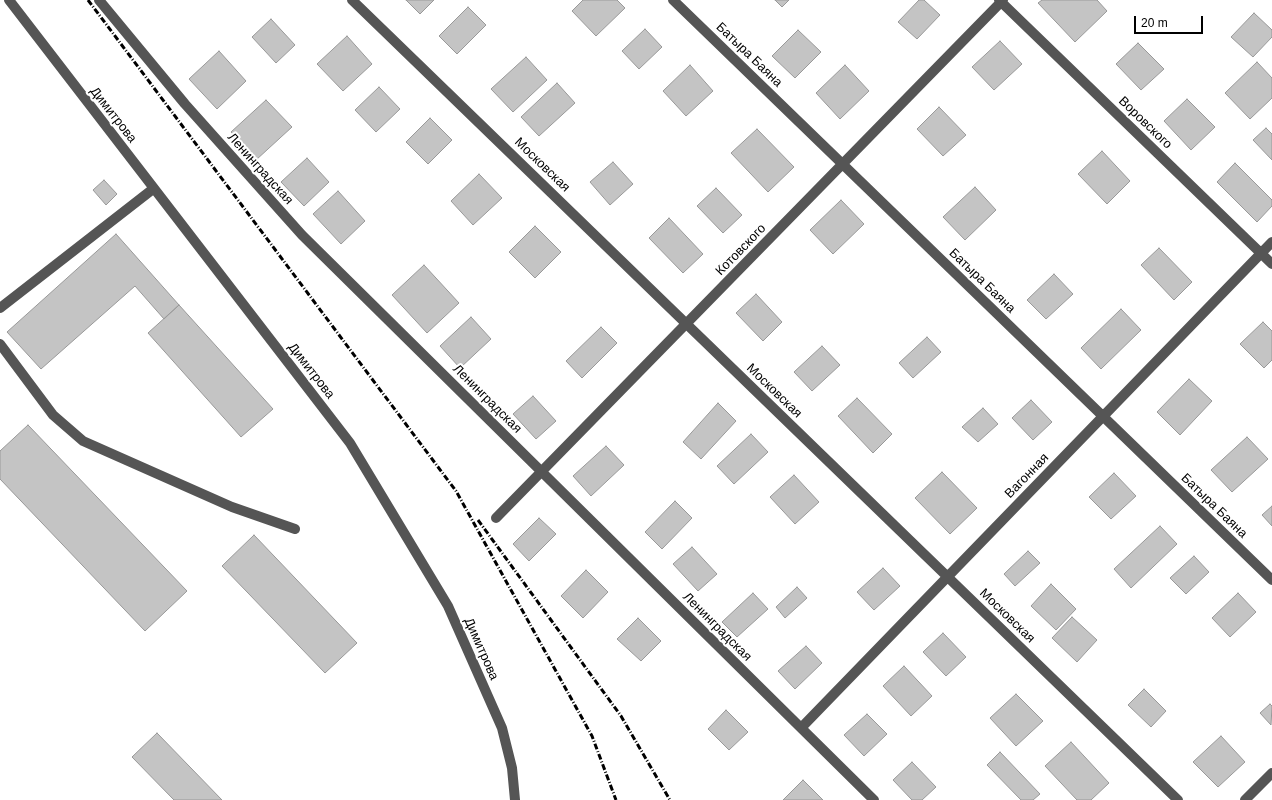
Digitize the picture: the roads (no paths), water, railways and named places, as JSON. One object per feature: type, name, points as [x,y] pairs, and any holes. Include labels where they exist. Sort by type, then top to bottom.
[{"type":"street","name":"Димитрова","points":[[9,0],[350,444],[444,599],[502,728],[512,768],[515,800]]},
{"type":"street","name":"Ленинградская","points":[[99,0],[185,104],[302,235],[874,800]]},
{"type":"street","name":"Московская","points":[[352,0],[1178,800]]},
{"type":"street","name":"Батыра Баяна","points":[[673,0],[1272,580]]},
{"type":"street","name":"Котовского","points":[[496,518],[1001,1]]},
{"type":"street","name":"Воровского","points":[[1001,1],[1272,264]]},
{"type":"street","points":[[0,308],[153,189]]},
{"type":"street","name":"Вагонная","points":[[801,728],[1272,242]]},
{"type":"street","points":[[0,344],[53,415],[83,441],[232,508],[295,530]]},
{"type":"street","points":[[1245,800],[1272,773]]},
{"type":"railway","points":[[88,0],[456,491],[592,736],[616,800]]},
{"type":"railway","points":[[478,520],[621,716],[670,800]]}]
